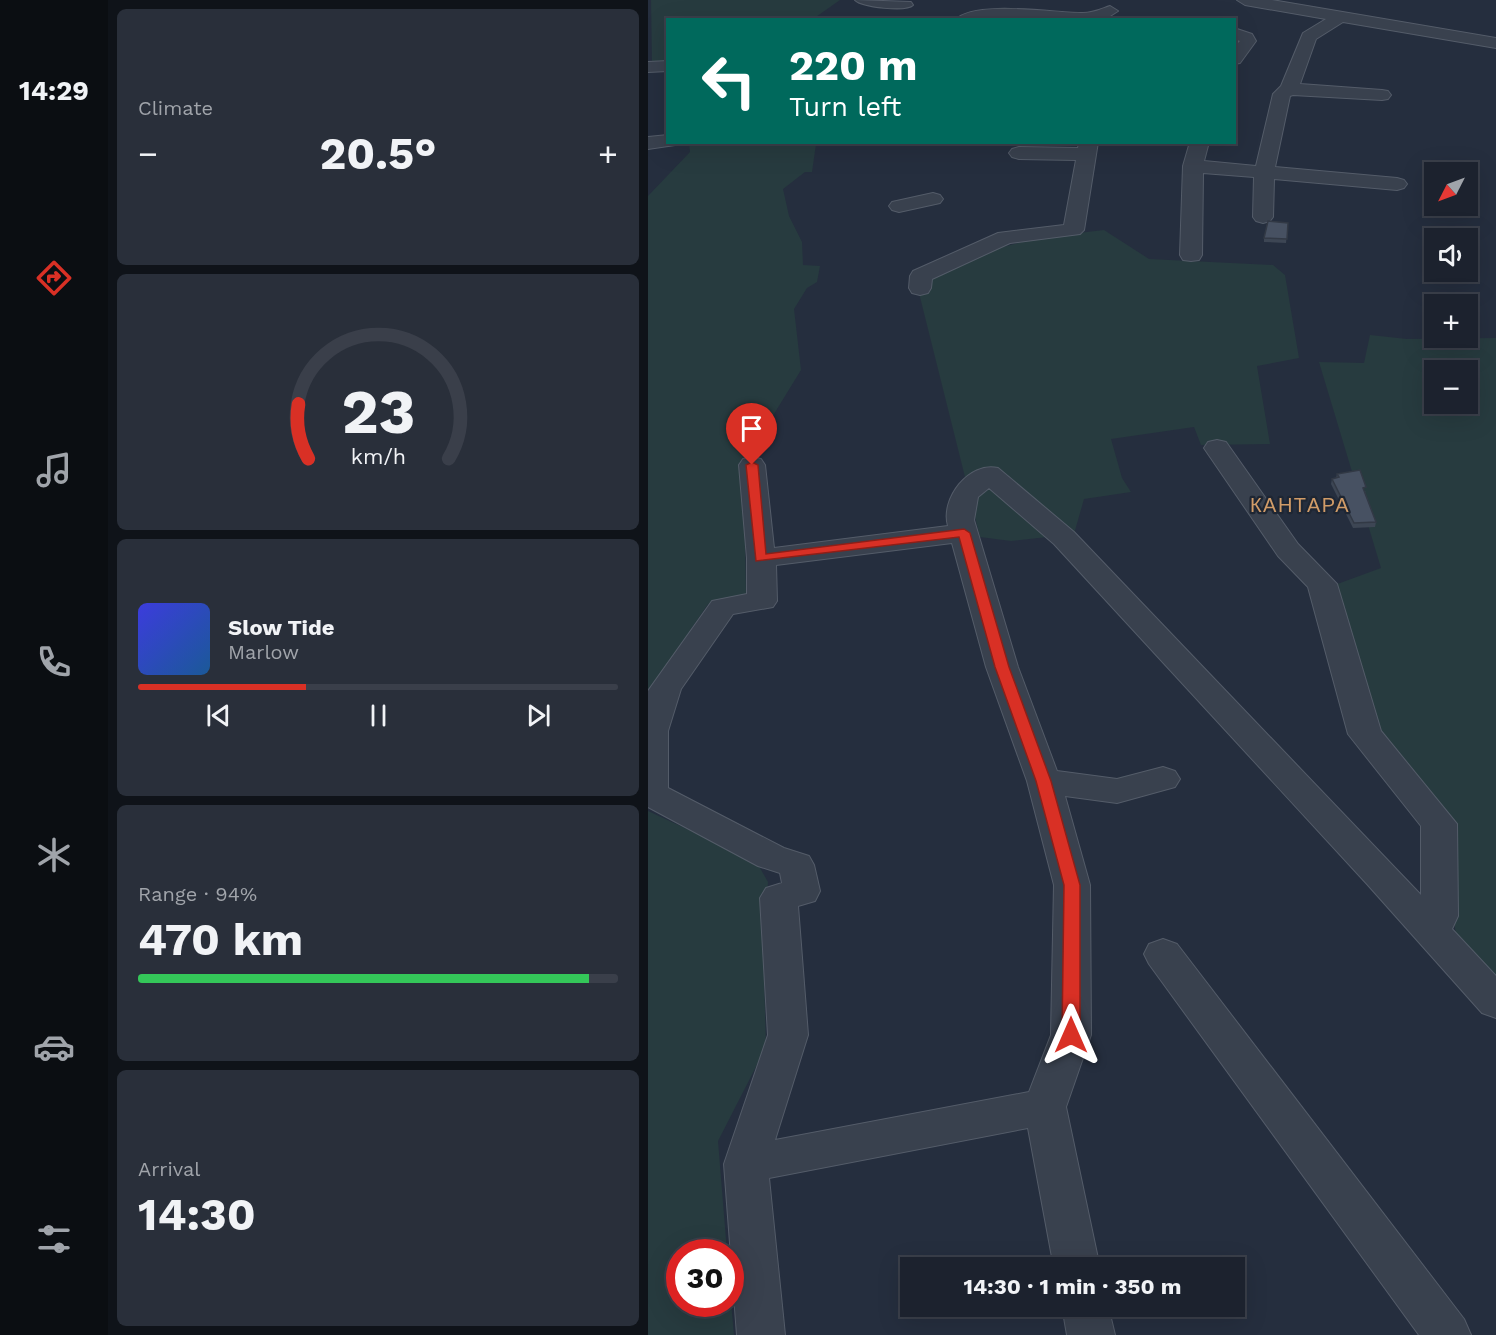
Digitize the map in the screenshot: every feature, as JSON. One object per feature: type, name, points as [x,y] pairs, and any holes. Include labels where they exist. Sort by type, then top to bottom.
[{"type":"street","points":[[863,0],[911,3]]},
{"type":"street","points":[[1245,0],[1496,43]]},
{"type":"street","points":[[898,18],[911,3]]},
{"type":"street","points":[[967,18],[972,15],[1003,14],[1085,18],[1116,10]]},
{"type":"street","points":[[1263,217],[1264,173],[1282,94],[1289,89],[1309,36],[1339,17]]},
{"type":"street","points":[[1236,34],[1246,37],[1248,41],[1236,56]]},
{"type":"street","points":[[648,67],[666,66]]},
{"type":"street","points":[[1289,89],[1382,95]]},
{"type":"street","points":[[648,143],[666,141]]},
{"type":"street","points":[[1191,255],[1193,166],[1199,144]]},
{"type":"street","points":[[920,288],[921,276],[987,236],[1005,237],[1072,230],[1088,148],[1019,153]]},
{"type":"street","points":[[1193,166],[1397,184]]},
{"type":"street","points":[[899,206],[933,198]]},
{"type":"street","points":[[1217,448],[1288,550],[1322,584],[1365,734],[1440,824],[1439,916],[1432,932]]},
{"type":"street","points":[[752,465],[761,558],[762,601],[723,607],[665,688],[651,731],[651,794],[771,857],[796,865],[802,891],[779,898],[788,1035],[746,1164],[761,1335]]},
{"type":"street","points":[[1075,1257],[1044,1107],[1071,1035],[1072,885],[1044,781],[1002,667],[960,520],[965,494],[989,474],[1064,538],[1496,1002]]},
{"type":"street","points":[[761,558],[964,533]]},
{"type":"street","points":[[1044,781],[1117,791],[1163,779]]},
{"type":"street","points":[[1163,954],[1447,1335]]},
{"type":"street","points":[[746,1164],[1044,1107]]},
{"type":"street","points":[[1087,1317],[1091,1335]]},
{"type":"green space","points":[[651,0],[840,0],[814,18],[666,18],[666,72],[648,71],[652,63]]},
{"type":"green space","points":[[689,144],[816,144],[812,172],[805,172],[783,189],[789,216],[802,242],[803,265],[820,266],[817,282],[807,288],[794,309],[801,370],[755,445],[744,478],[746,597],[708,604],[648,693],[648,196],[690,152]]},
{"type":"green space","points":[[1104,230],[1149,259],[1273,265],[1285,275],[1299,358],[1257,366],[1270,444],[1201,445],[1194,427],[1111,439],[1122,478],[1131,492],[1084,499],[1074,534],[1011,541],[980,537],[917,285],[992,250],[1036,238]]},
{"type":"green space","points":[[1370,335],[1424,339],[1424,348],[1478,348],[1478,338],[1496,338],[1496,995],[1459,954],[1439,824],[1371,728],[1332,586],[1381,568],[1319,362],[1364,363]]},
{"type":"green space","points":[[648,811],[756,861],[768,882],[763,940],[766,1047],[718,1141],[726,1239],[666,1239],[666,1317],[732,1317],[734,1335],[648,1335]]},
{"type":"building","points":[[1268,221],[1288,223],[1287,239],[1264,238]]},
{"type":"building","points":[[1360,470],[1366,487],[1363,488],[1376,522],[1354,523],[1332,479],[1339,477],[1337,474]]},
{"type":"district","name":"КАНТАРА","points":[[1300,505]]},
{"type":"route","points":[[752,465],[761,558],[964,533],[1002,667],[1044,781],[1072,885],[1071,1035]]}]
